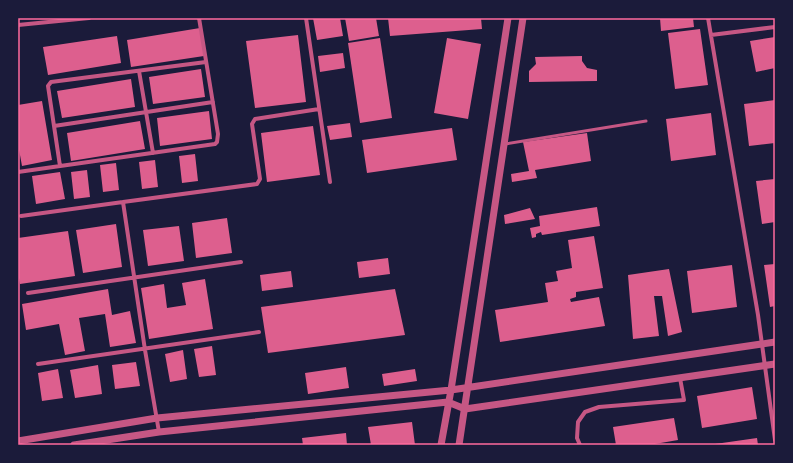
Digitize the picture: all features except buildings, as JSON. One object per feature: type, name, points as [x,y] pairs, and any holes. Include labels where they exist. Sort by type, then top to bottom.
[{"type":"street","points":[[18,25],[89,18]]},
{"type":"street","points":[[18,172],[215,144],[217,142],[218,134],[199,18]]},
{"type":"street","points":[[306,18],[330,182]]},
{"type":"street","points":[[441,445],[451,390],[508,18]]},
{"type":"street","points":[[459,445],[523,18]]},
{"type":"street","points":[[708,18],[763,343],[775,440]]},
{"type":"street","points":[[711,35],[775,28]]},
{"type":"street","points":[[60,166],[48,86],[50,82],[206,62]]},
{"type":"street","points":[[139,70],[153,153]]},
{"type":"street","points":[[54,126],[213,102]]},
{"type":"street","points":[[21,216],[257,184],[260,179],[252,124],[255,119],[319,109]]},
{"type":"street","points":[[123,202],[145,350],[160,432]]},
{"type":"street","points":[[28,293],[241,262]]},
{"type":"street","points":[[38,364],[145,350],[259,332]]},
{"type":"street","points":[[18,441],[157,418],[451,390],[775,342]]},
{"type":"street","points":[[74,445],[160,432],[448,402],[465,409],[775,364]]},
{"type":"street","points":[[580,445],[577,438],[578,422],[585,412],[599,407],[684,400],[680,377]]},
{"type":"lane","points":[[505,144],[646,121]]}]
